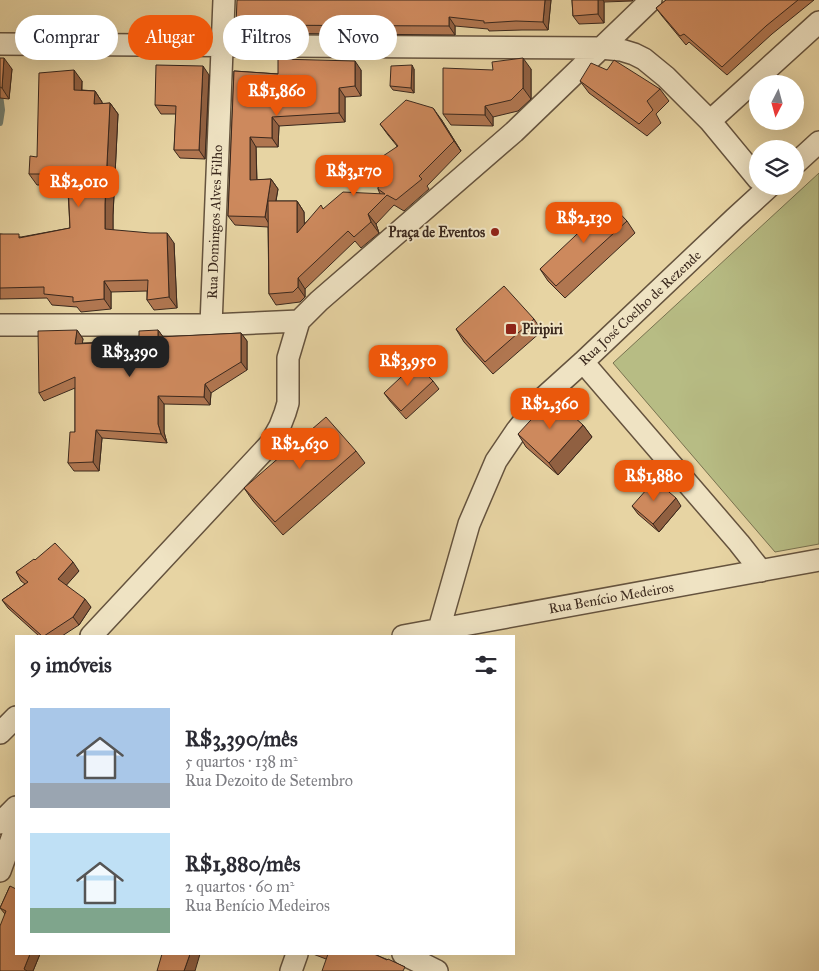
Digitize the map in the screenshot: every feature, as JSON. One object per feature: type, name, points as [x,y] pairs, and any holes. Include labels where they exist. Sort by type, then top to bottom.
[{"type":"street","name":"Rua Domingos Alves Filho","points":[[211,325],[224,0]]},
{"type":"street","points":[[92,635],[270,444],[286,413],[288,403],[288,358],[299,321],[319,301],[514,132],[651,0]]},
{"type":"street","points":[[710,120],[819,22]]},
{"type":"street","points":[[0,44],[601,48],[621,50],[644,59],[666,77],[710,120],[749,166]]},
{"type":"street","points":[[804,156],[819,142]]},
{"type":"street","name":"Rua José Coelho de Rezende","points":[[439,630],[469,524],[496,461],[516,430],[542,399],[735,218],[756,195]]},
{"type":"street","points":[[0,325],[211,325],[299,321]]},
{"type":"street","points":[[583,362],[761,571]]},
{"type":"street","name":"Rua Benício Medeiros","points":[[414,635],[819,560]]},
{"type":"street","points":[[0,823],[15,808]]},
{"type":"street","points":[[0,871],[15,830]]},
{"type":"street","points":[[292,971],[297,955]]},
{"type":"street","points":[[405,955],[437,971]]},
{"type":"green space","points":[[819,173],[819,544],[775,552],[613,363],[795,195],[804,195],[804,187]]},
{"type":"building","points":[[237,0],[545,0],[543,22],[484,23],[484,21],[449,17],[449,26],[397,26],[397,15],[319,15],[319,25],[309,25],[309,15],[236,15]]},
{"type":"building","points":[[572,0],[598,0],[598,14],[573,16]]},
{"type":"building","points":[[666,0],[798,0],[766,26],[722,67],[684,34],[680,36],[656,8]]},
{"type":"building","points":[[0,58],[4,58],[2,88],[0,87]]},
{"type":"building","points":[[523,58],[523,88],[511,100],[485,106],[485,115],[443,114],[443,68],[493,70],[492,62]]},
{"type":"building","points":[[278,60],[355,61],[355,86],[339,88],[339,113],[272,117],[272,138],[250,137],[250,180],[271,179],[265,217],[228,216],[234,71],[278,74]]},
{"type":"building","points":[[614,60],[660,89],[647,101],[653,110],[639,124],[580,81],[591,63],[607,70]]},
{"type":"building","points":[[156,65],[203,66],[199,150],[174,150],[176,106],[155,105]]},
{"type":"building","points":[[412,65],[411,88],[390,86],[391,66]]},
{"type":"building","points":[[74,70],[74,90],[95,91],[94,104],[110,103],[105,229],[167,233],[169,297],[147,300],[148,280],[104,281],[104,299],[73,302],[73,297],[44,294],[44,287],[0,288],[0,234],[19,234],[19,238],[70,228],[68,182],[45,178],[46,174],[29,174],[30,156],[37,157],[39,73]]},
{"type":"building","points":[[406,100],[433,108],[454,141],[419,176],[422,179],[396,200],[387,195],[368,214],[371,222],[354,237],[348,231],[298,278],[298,287],[293,292],[269,294],[268,201],[297,201],[297,233],[321,205],[323,209],[343,192],[385,194],[378,189],[380,158],[398,146],[380,124]]},
{"type":"building","points":[[610,203],[627,221],[556,286],[540,269]]},
{"type":"building","points":[[504,286],[534,319],[485,362],[456,329]]},
{"type":"building","points":[[77,330],[75,344],[139,341],[139,331],[158,330],[158,337],[241,333],[241,362],[205,384],[204,397],[158,396],[158,424],[161,434],[96,430],[93,462],[68,463],[70,432],[75,432],[75,377],[39,393],[38,331]]},
{"type":"building","points":[[416,363],[433,381],[401,411],[384,393]]},
{"type":"building","points":[[552,397],[583,425],[549,463],[518,434]]},
{"type":"building","points":[[326,417],[356,451],[275,522],[244,488]]},
{"type":"building","points":[[655,480],[676,498],[653,524],[632,506]]},
{"type":"building","points":[[55,543],[73,562],[58,579],[85,599],[73,617],[46,635],[41,635],[2,600],[28,582],[16,572],[35,560]]},
{"type":"building","points":[[10,886],[15,888],[15,955],[30,955],[24,969],[27,971],[0,971],[0,926],[6,911],[0,908]]},
{"type":"building","points":[[162,955],[190,955],[184,971],[157,971]]},
{"type":"building","points":[[328,955],[376,955],[405,967],[403,971],[322,971]]},
{"type":"waterway","points":[[0,95],[2,110],[0,123]]},
{"type":"place","name":"Praça de Eventos","points":[[495,232]]},
{"type":"place","name":"Piripiri","points":[[511,329]]}]
